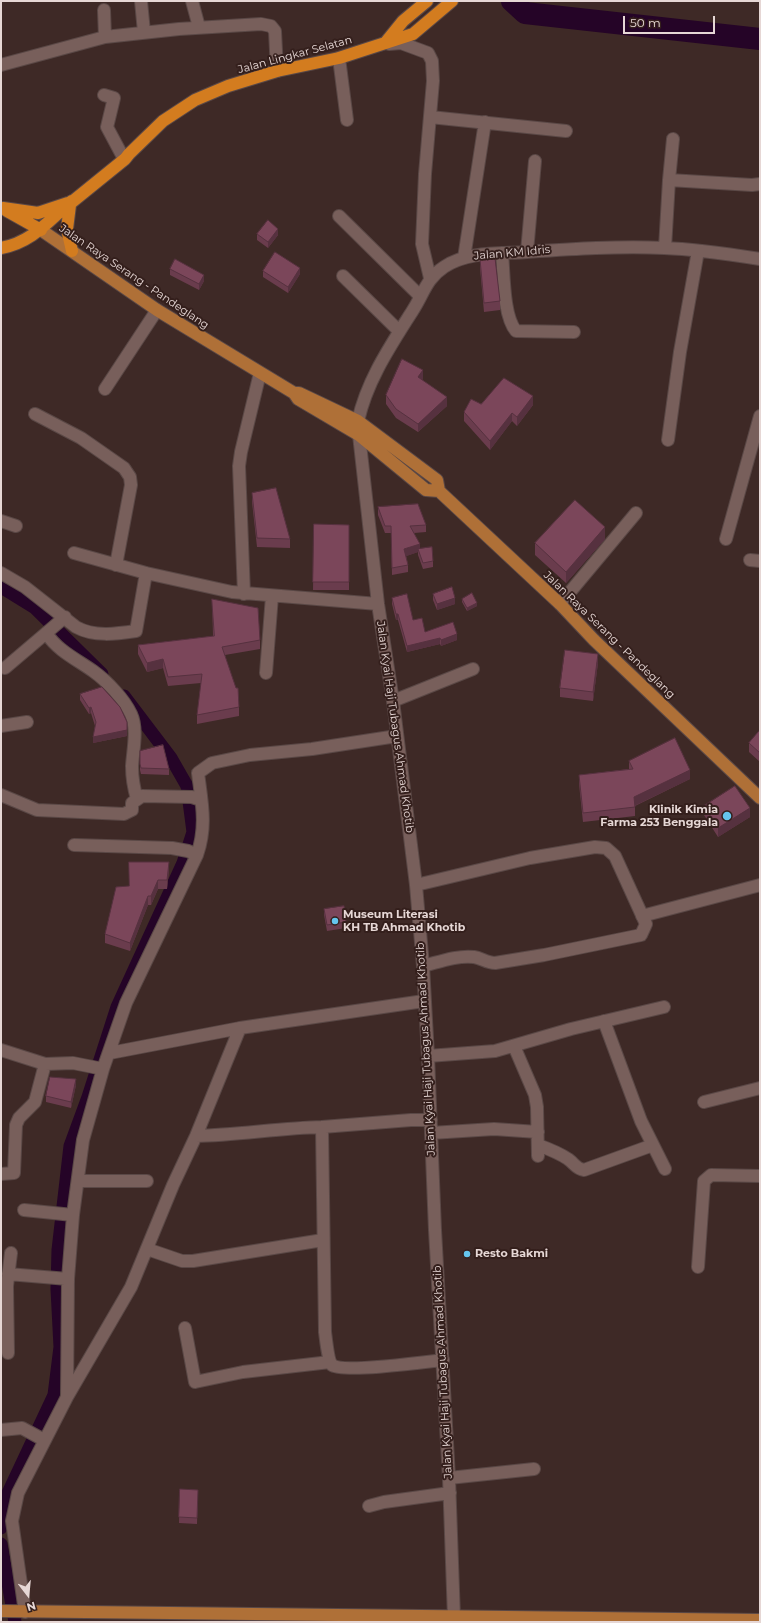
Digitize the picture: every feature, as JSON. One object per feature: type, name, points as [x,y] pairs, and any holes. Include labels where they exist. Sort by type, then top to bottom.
[{"type":"highway","name":"Jalan Lingkar Selatan","points":[[1,248],[11,246],[41,230],[125,159],[126,155],[163,121],[184,106],[228,86],[277,71],[339,58],[413,34],[452,1]]},
{"type":"highway","points":[[383,43],[404,21],[425,3]]},
{"type":"highway","points":[[2,208],[38,213],[69,205],[67,228],[72,251]]},
{"type":"highway","name":"Jalan Raya Serang - Pandeglang","points":[[2,208],[41,230]]},
{"type":"main road","name":"Jalan Raya Serang - Pandeglang","points":[[41,230],[157,310],[294,393],[298,399],[359,435],[426,490],[439,491]]},
{"type":"main road","name":"Jalan Raya Serang - Pandeglang","points":[[294,393],[300,393],[358,421],[437,480],[439,491],[560,604],[594,640],[760,798]]},
{"type":"main road","points":[[14,1612],[454,1620],[760,1620]]},
{"type":"street","points":[[141,1],[144,32]]},
{"type":"street","points":[[192,1],[199,28]]},
{"type":"street","points":[[104,10],[105,37]]},
{"type":"street","points":[[1,66],[105,37],[144,32],[261,24],[271,26],[275,31],[277,71]]},
{"type":"street","points":[[383,43],[401,42],[428,53],[432,61],[433,81],[422,244],[430,278]]},
{"type":"street","points":[[339,58],[347,120]]},
{"type":"street","points":[[104,95],[114,98],[107,127],[126,155]]},
{"type":"street","points":[[430,117],[566,131]]},
{"type":"street","points":[[464,258],[485,122]]},
{"type":"street","points":[[665,248],[673,139]]},
{"type":"street","points":[[527,252],[536,161]]},
{"type":"street","points":[[669,180],[752,185],[760,184]]},
{"type":"street","points":[[338,216],[420,296]]},
{"type":"street","name":"Jalan KM Idris","points":[[358,421],[365,396],[399,331],[414,309],[430,278],[445,266],[464,258],[502,253],[570,249],[665,248],[698,250],[760,259]]},
{"type":"street","points":[[668,440],[680,352],[698,250]]},
{"type":"street","points":[[502,253],[508,309],[512,326],[516,331],[574,332]]},
{"type":"street","points":[[343,276],[399,331]]},
{"type":"street","points":[[105,389],[157,310]]},
{"type":"street","points":[[244,594],[239,466],[240,452],[260,373]]},
{"type":"street","points":[[35,414],[81,438],[124,468],[130,477],[130,485],[116,565]]},
{"type":"street","points":[[726,539],[760,416]]},
{"type":"street","name":"Jalan Kyai Haji Tubagus Ahmad Khotib","points":[[359,435],[378,604],[393,701],[416,885],[423,966],[435,1230],[450,1493],[454,1620]]},
{"type":"street","points":[[560,604],[636,514]]},
{"type":"street","points":[[1,521],[16,526]]},
{"type":"street","points":[[74,553],[146,573],[244,594],[378,604]]},
{"type":"street","points":[[1,573],[25,587],[64,618],[82,630],[99,634],[136,631],[146,573]]},
{"type":"street","points":[[266,673],[272,596]]},
{"type":"street","points":[[5,668],[64,618]]},
{"type":"street","points":[[48,631],[52,642],[70,657],[94,672],[120,697],[132,715],[134,736],[132,768],[137,799]]},
{"type":"street","points":[[393,701],[473,669]]},
{"type":"street","points":[[1,726],[27,722]]},
{"type":"street","points":[[67,1397],[61,1278],[67,1214],[78,1181],[83,1140],[101,1069],[110,1053],[126,1003],[192,853],[202,841],[204,819],[197,798],[198,773],[212,763],[250,755],[312,749],[397,736]]},
{"type":"street","points":[[1,794],[37,810],[124,814],[132,810],[132,802],[142,796],[197,798]]},
{"type":"street","points":[[74,845],[172,848],[192,853]]},
{"type":"street","points":[[416,885],[530,858],[595,847],[606,848],[616,856],[646,924],[641,935],[501,963],[489,963],[475,957],[460,957],[423,966]]},
{"type":"street","points":[[642,916],[760,885]]},
{"type":"street","points":[[110,1053],[240,1028],[424,1002]]},
{"type":"street","points":[[428,1056],[489,1052],[604,1021],[664,1007]]},
{"type":"street","points":[[604,1021],[629,1092],[665,1169]]},
{"type":"street","points":[[14,1612],[6,1521],[18,1493],[36,1436],[67,1397],[131,1287],[173,1185],[196,1136],[240,1028]]},
{"type":"street","points":[[514,1046],[535,1095],[538,1107],[538,1151],[551,1150],[570,1160],[578,1169],[584,1170],[653,1145]]},
{"type":"street","points":[[1,1050],[45,1064],[64,1062],[101,1069]]},
{"type":"street","points":[[1,1174],[14,1173],[16,1125],[19,1118],[34,1102],[45,1064]]},
{"type":"street","points":[[704,1102],[760,1088]]},
{"type":"street","points":[[196,1136],[225,1135],[268,1129],[431,1120]]},
{"type":"street","points":[[322,1127],[325,1332],[330,1362],[336,1367],[358,1369],[443,1360]]},
{"type":"street","points":[[431,1133],[494,1129],[538,1132]]},
{"type":"street","points":[[698,1267],[704,1181],[711,1175],[760,1176]]},
{"type":"street","points":[[78,1181],[147,1181]]},
{"type":"street","points":[[24,1210],[67,1214]]},
{"type":"street","points":[[147,1249],[182,1261],[193,1261],[323,1240]]},
{"type":"street","points":[[8,1353],[6,1319],[8,1274],[11,1253]]},
{"type":"street","points":[[8,1274],[61,1278]]},
{"type":"street","points":[[185,1328],[195,1382],[243,1372],[330,1362]]},
{"type":"street","points":[[1,1430],[22,1428],[36,1436]]},
{"type":"street","points":[[449,1478],[534,1469]]},
{"type":"street","points":[[369,1506],[384,1502],[450,1493]]},
{"type":"building","points":[[268,220],[278,229],[268,242],[257,234]]},
{"type":"building","points":[[275,252],[300,268],[288,287],[263,271]]},
{"type":"building","points":[[495,258],[500,301],[484,303],[480,259]]},
{"type":"building","points":[[175,259],[204,275],[199,284],[170,269]]},
{"type":"building","points":[[402,359],[423,370],[418,377],[447,397],[418,424],[396,409],[386,395]]},
{"type":"building","points":[[504,378],[533,396],[517,417],[512,413],[490,441],[464,412],[471,399],[481,404]]},
{"type":"building","points":[[276,488],[290,539],[257,538],[252,493]]},
{"type":"building","points":[[575,500],[605,527],[566,572],[535,543]]},
{"type":"building","points":[[418,504],[426,525],[410,526],[420,544],[404,549],[408,565],[392,568],[391,526],[385,526],[378,507]]},
{"type":"building","points":[[314,524],[349,525],[349,582],[313,582]]},
{"type":"building","points":[[432,547],[433,561],[423,563],[418,549]]},
{"type":"building","points":[[452,587],[455,598],[437,604],[433,594]]},
{"type":"building","points":[[472,593],[477,603],[467,608],[462,599]]},
{"type":"building","points":[[407,594],[413,620],[422,618],[425,632],[453,622],[457,634],[441,640],[440,638],[407,646],[392,598]]},
{"type":"building","points":[[212,599],[258,608],[260,640],[222,647],[236,688],[238,688],[239,707],[197,715],[202,674],[168,677],[163,659],[147,663],[138,645],[214,636]]},
{"type":"building","points":[[565,650],[598,654],[593,692],[560,688]]},
{"type":"building","points":[[102,687],[120,707],[127,722],[127,730],[93,737],[96,722],[91,707],[89,708],[80,694]]},
{"type":"building","points":[[760,730],[760,753],[749,743]]},
{"type":"building","points":[[675,738],[690,770],[634,797],[635,807],[583,813],[579,775],[633,769],[629,761]]},
{"type":"building","points":[[163,745],[169,769],[141,768],[140,751]]},
{"type":"building","name":"Klinik Kimia Farma 253 Benggala","points":[[735,786],[750,808],[718,828],[704,806]]},
{"type":"building","points":[[129,862],[169,862],[167,880],[158,880],[151,896],[148,896],[130,943],[105,934],[116,887],[129,886]]},
{"type":"building","name":"Museum Literasi KH TB Ahmad Khotib","points":[[344,906],[346,922],[327,925],[324,909]]},
{"type":"building","points":[[50,1077],[76,1079],[71,1102],[46,1096]]},
{"type":"building","points":[[180,1489],[198,1490],[197,1518],[179,1517]]},
{"type":"waterway","points":[[512,1],[525,13],[760,39]]},
{"type":"waterway","points":[[1,587],[35,608],[102,674]]},
{"type":"waterway","points":[[1,1528],[3,1509],[8,1493],[54,1395],[60,1347],[57,1289],[58,1250],[70,1146],[88,1097],[117,1007],[183,863],[193,832],[187,786],[171,758],[124,696]]},
{"type":"waterway","points":[[1,1544],[15,1622]]},
{"type":"place","name":"Klinik Kimia Farma 253 Benggala","points":[[727,816]]},
{"type":"place","name":"Museum Literasi KH TB Ahmad Khotib","points":[[335,921]]},
{"type":"place","name":"Resto Bakmi","points":[[467,1254]]}]
